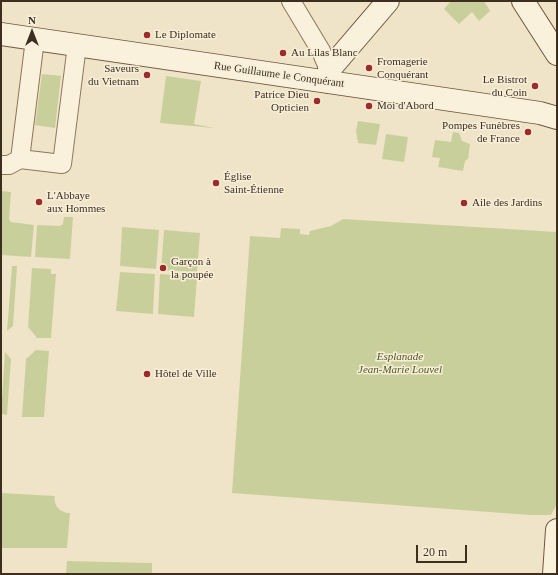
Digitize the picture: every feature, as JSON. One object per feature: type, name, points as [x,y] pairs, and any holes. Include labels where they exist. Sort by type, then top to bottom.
[{"type":"main road","points":[[329,76],[388,1]]},
{"type":"main road","points":[[523,1],[557,54]]},
{"type":"main road","name":"Rue Guillaume le Conquérant","points":[[1,34],[77,45],[329,76],[533,112],[557,118]]},
{"type":"main road","points":[[554,574],[557,530]]},
{"type":"street","points":[[291,1],[321,51],[329,76]]},
{"type":"street","points":[[20,159],[35,39]]},
{"type":"street","points":[[1,165],[9,165],[20,159],[62,164],[77,45]]},
{"type":"green space","points":[[451,1],[484,1],[490,11],[479,21],[472,12],[459,24],[444,9]]},
{"type":"green space","points":[[42,74],[61,76],[55,128],[35,125]]},
{"type":"green space","points":[[166,76],[201,81],[194,124],[214,128],[160,123]]},
{"type":"green space","points":[[358,121],[380,124],[376,145],[358,143],[356,131]]},
{"type":"green space","points":[[453,132],[459,133],[462,141],[470,144],[468,159],[465,161],[463,171],[438,167],[440,158],[432,157],[435,140],[451,142]]},
{"type":"green space","points":[[386,134],[408,137],[404,162],[382,159]]},
{"type":"green space","points":[[1,191],[11,192],[9,219],[11,222],[34,225],[31,257],[1,255]]},
{"type":"green space","points":[[64,217],[73,217],[70,259],[35,257],[37,225],[60,226],[63,224]]},
{"type":"green space","name":"Esplanade Jean-Marie Louvel","points":[[343,219],[557,232],[557,504],[551,515],[530,515],[232,493],[250,236],[280,238],[281,228],[300,229],[300,234],[309,235],[310,231],[331,226]]},
{"type":"green space","points":[[122,227],[159,230],[156,269],[120,266]]},
{"type":"green space","points":[[164,230],[200,233],[197,272],[161,270]]},
{"type":"green space","points":[[12,266],[17,266],[13,326],[7,331]]},
{"type":"green space","points":[[32,268],[51,269],[51,274],[56,274],[51,338],[37,338],[28,327]]},
{"type":"green space","points":[[120,272],[155,274],[153,314],[116,311]]},
{"type":"green space","points":[[160,274],[197,277],[194,317],[158,314]]},
{"type":"green space","points":[[36,350],[49,351],[44,417],[22,417],[26,359]]},
{"type":"green space","points":[[5,352],[11,359],[7,415],[1,414]]},
{"type":"green space","points":[[1,493],[55,496],[55,502],[58,508],[63,512],[70,513],[67,548],[1,548]]},
{"type":"green space","points":[[67,561],[152,563],[152,574],[66,574]]},
{"type":"place","name":"Le Diplomate","points":[[147,35]]},
{"type":"place","name":"Au Lilas Blanc","points":[[283,53]]},
{"type":"place","name":"Fromagerie Conquérant","points":[[369,68]]},
{"type":"place","name":"Saveurs du Vietnam","points":[[147,75]]},
{"type":"place","name":"Le Bistrot du Coin","points":[[535,86]]},
{"type":"place","name":"Patrice Dieu Opticien","points":[[317,101]]},
{"type":"place","name":"Moi d'Abord","points":[[369,106]]},
{"type":"place","name":"Pompes Funèbres de France","points":[[528,132]]},
{"type":"place","name":"Église Saint-Étienne","points":[[216,183]]},
{"type":"place","name":"L'Abbaye aux Hommes","points":[[39,202]]},
{"type":"place","name":"Aile des Jardins","points":[[464,203]]},
{"type":"place","name":"Garçon à la poupée","points":[[163,268]]},
{"type":"place","name":"Hôtel de Ville","points":[[147,374]]}]
